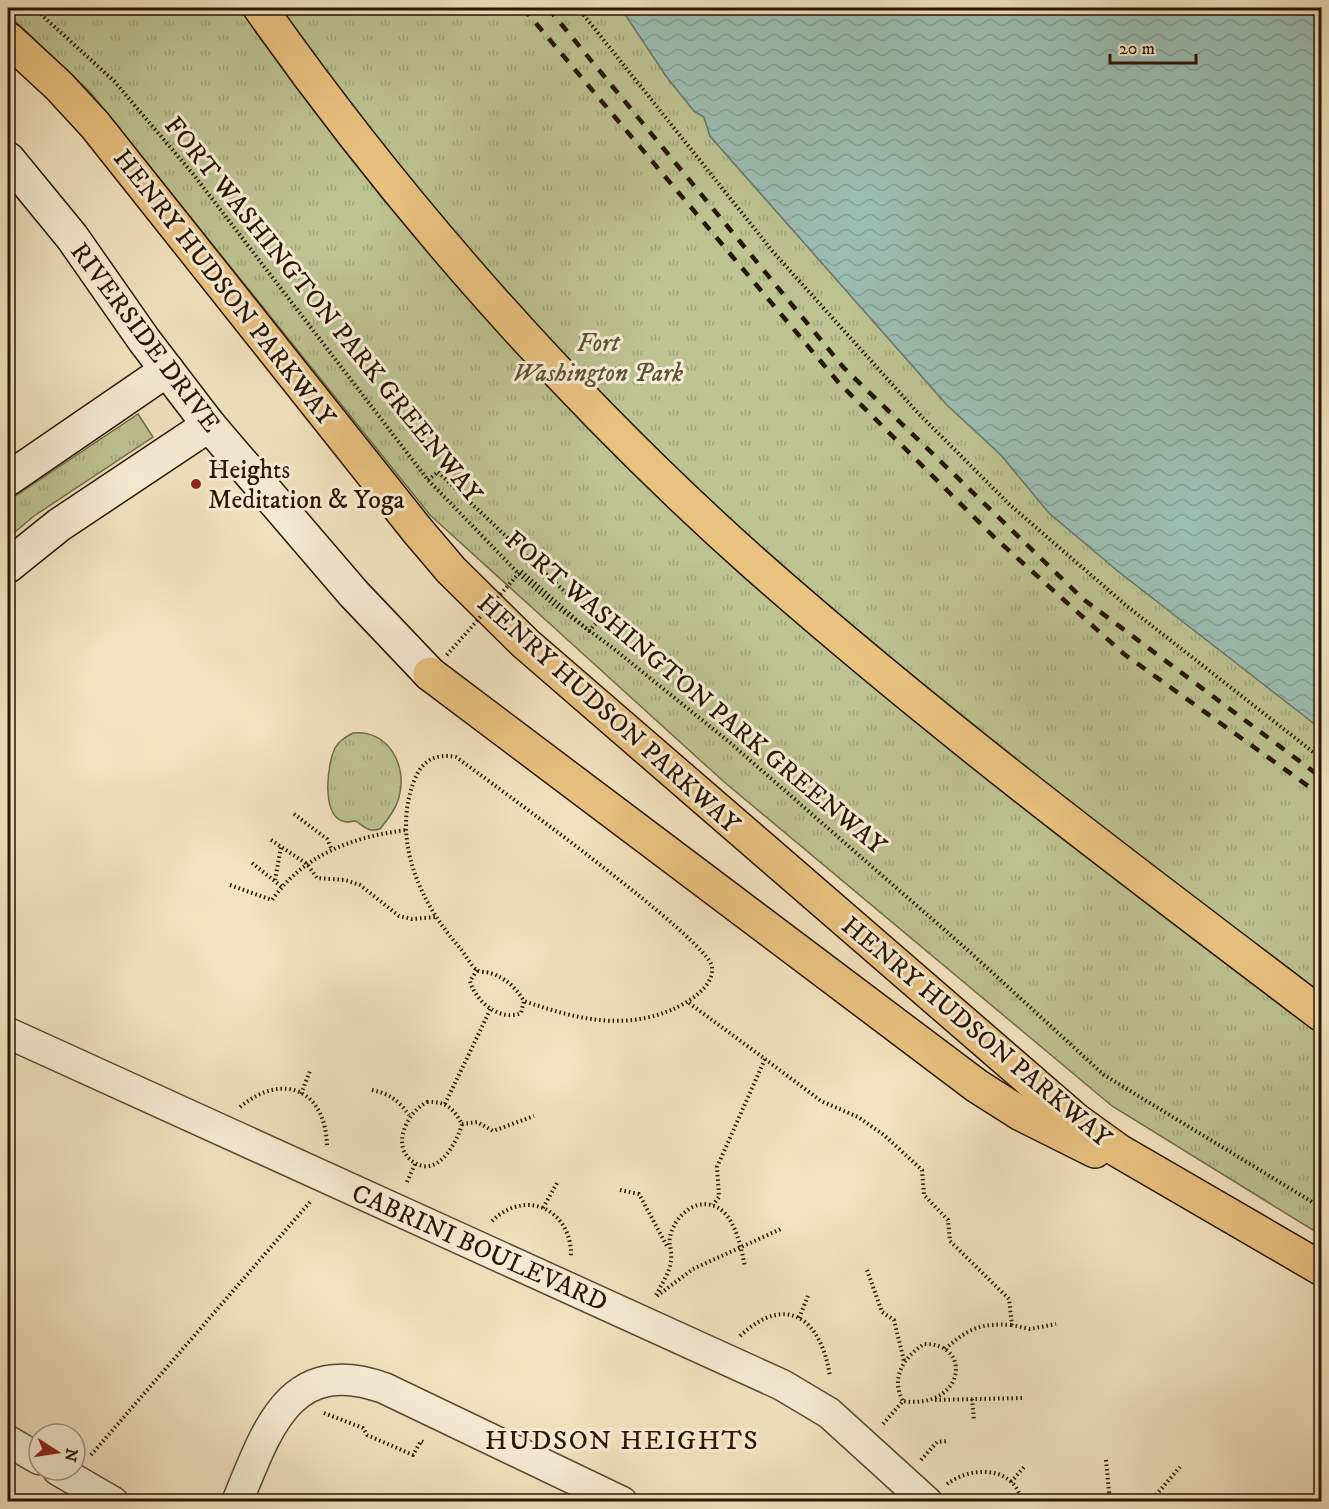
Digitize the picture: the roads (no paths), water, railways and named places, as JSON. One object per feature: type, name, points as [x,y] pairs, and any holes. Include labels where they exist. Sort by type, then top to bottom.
[{"type":"highway","points":[[260,8],[339,114],[461,263],[596,409],[678,492],[753,561],[911,696],[1073,825],[1322,1015]]},
{"type":"highway","name":"HENRY HUDSON PARKWAY","points":[[8,39],[59,86],[129,164],[417,531],[488,608],[564,677],[1068,1113],[1119,1151],[1322,1269]]},
{"type":"highway","points":[[438,665],[977,1086],[1064,1137],[1208,1203]]},
{"type":"main road","name":"RIVERSIDE DRIVE","points":[[8,159],[72,237],[167,370],[209,424],[354,594],[438,665]]},
{"type":"main road","points":[[8,479],[167,370]]},
{"type":"main road","points":[[8,566],[59,525],[209,424]]},
{"type":"street","name":"CABRINI BOULEVARD","points":[[8,1033],[782,1385],[829,1413],[937,1493]]},
{"type":"street","points":[[237,1502],[265,1437],[281,1408],[296,1394],[310,1386],[324,1381],[344,1379],[366,1382],[384,1388],[622,1502]]},
{"type":"street","points":[[8,1441],[27,1452]]},
{"type":"street","points":[[79,1482],[113,1502]]},
{"type":"water","points":[[621,8],[1321,8],[1321,729],[1119,572],[1049,513],[1001,455],[947,405],[710,136],[704,117],[694,111],[666,76]]},
{"type":"railway","points":[[523,8],[839,383],[995,538],[1124,654],[1322,796]]},
{"type":"railway","points":[[548,8],[844,368],[1083,599],[1322,778]]},
{"type":"place","name":"Heights Meditation & Yoga","points":[[196,484]]},
{"type":"district","name":"HUDSON HEIGHTS","points":[[622,1440]]},
{"type":"park label","name":"Fort Washington Park","points":[[598,357]]}]
